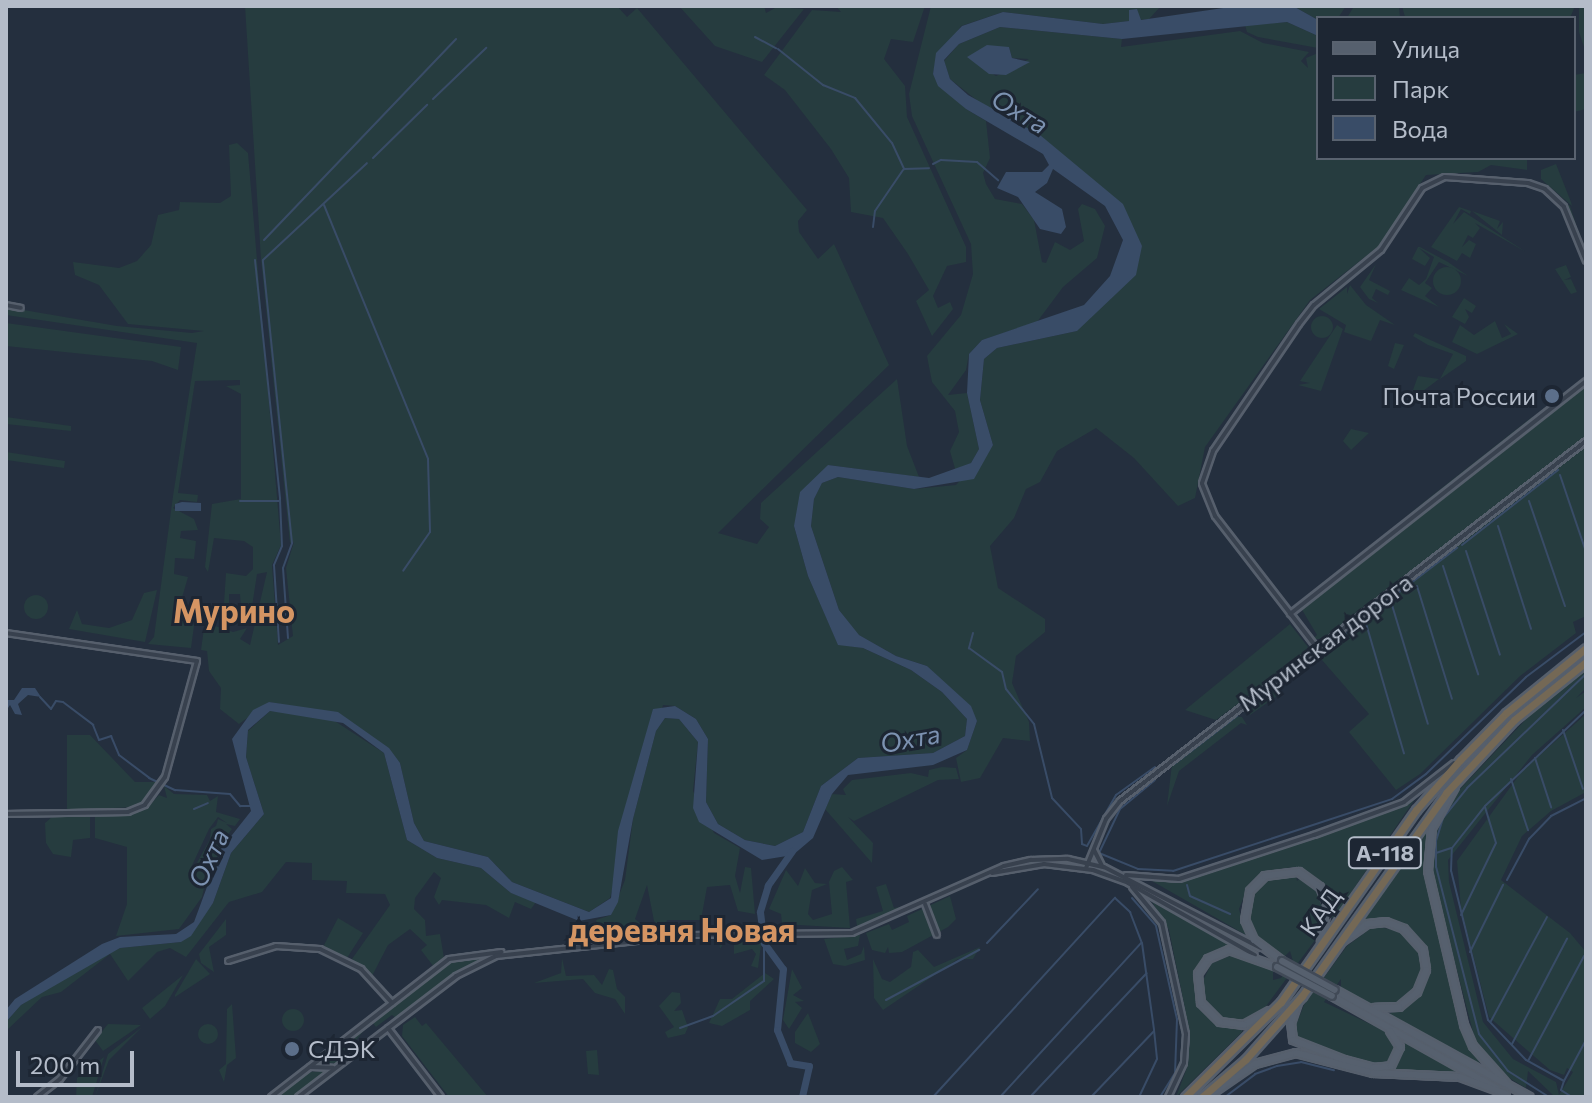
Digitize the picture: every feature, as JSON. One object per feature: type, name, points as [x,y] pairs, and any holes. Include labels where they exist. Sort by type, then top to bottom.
[{"type":"highway","name":"КАД","points":[[1185,1097],[1281,1002],[1416,810],[1460,760],[1506,713],[1586,648]]},
{"type":"highway","name":"КАД","points":[[1205,1097],[1246,1059],[1302,996],[1408,842],[1466,769],[1514,720],[1586,662]]},
{"type":"main road","points":[[1466,769],[1432,828],[1428,871],[1464,1025],[1473,1046],[1506,1083]]},
{"type":"main road","points":[[1280,964],[1248,930],[1245,904],[1261,879],[1290,870],[1314,880],[1327,901],[1326,924],[1317,951]]},
{"type":"main road","points":[[1333,993],[1381,1010],[1409,1001],[1424,978],[1423,950],[1404,929],[1386,922],[1358,928],[1337,945]]},
{"type":"main road","points":[[1281,1002],[1238,1026],[1220,1022],[1201,1003],[1198,974],[1208,959],[1229,950],[1280,964],[1509,1095]]},
{"type":"main road","points":[[1302,996],[1290,1032],[1297,1044],[1309,1049],[1387,1068],[1399,1060],[1400,1047],[1382,1023]]},
{"type":"main road","points":[[1359,1003],[1530,1097]]},
{"type":"main road","points":[[1205,1097],[1255,1064],[1296,1053],[1373,1073],[1460,1077],[1509,1095]]},
{"type":"street","points":[[1317,648],[1215,516],[1202,483],[1213,451],[1309,310],[1381,250],[1414,198],[1445,177],[1528,183],[1545,189],[1564,207],[1586,261]]},
{"type":"street","points":[[6,305],[21,308]]},
{"type":"street","name":"Муринская дорога","points":[[1290,614],[1586,381]]},
{"type":"street","name":"Муринская дорога","points":[[1087,865],[1094,845],[1120,801],[1586,441]]},
{"type":"street","points":[[6,633],[195,658],[165,777],[160,787],[135,811],[6,814]]},
{"type":"street","points":[[1122,875],[1179,879],[1314,835],[1404,802],[1460,760]]},
{"type":"street","points":[[1076,860],[1094,845]]},
{"type":"street","points":[[1094,845],[1094,857],[1104,867]]},
{"type":"street","points":[[271,1097],[453,958],[752,934],[852,933],[1021,861],[1076,860],[1128,883],[1255,955]]},
{"type":"street","points":[[986,875],[1044,864],[1104,867],[1267,951]]},
{"type":"street","points":[[1128,883],[1162,923],[1184,1021],[1184,1063],[1168,1097]]},
{"type":"street","points":[[925,904],[937,935]]},
{"type":"street","points":[[228,961],[276,946],[320,949],[361,969],[392,1003]]},
{"type":"street","points":[[298,1097],[468,968],[508,952]]},
{"type":"street","points":[[388,1028],[441,1097]]},
{"type":"street","points":[[37,1097],[60,1079],[98,1030]]},
{"type":"street","points":[[310,1067],[335,1068]]},
{"type":"green space","points":[[245,6],[617,6],[627,17],[637,8],[807,210],[798,221],[799,232],[818,259],[834,244],[889,365],[718,533],[757,544],[769,527],[760,519],[761,503],[897,379],[907,446],[919,477],[828,465],[794,526],[808,576],[838,644],[863,648],[911,670],[942,692],[967,719],[965,736],[933,753],[858,758],[821,786],[803,832],[775,846],[745,840],[718,824],[706,802],[708,739],[696,719],[675,706],[663,705],[610,898],[589,912],[512,882],[488,857],[424,841],[414,823],[400,763],[342,715],[269,702],[239,724],[220,709],[221,688],[209,671],[207,651],[201,650],[204,628],[206,623],[233,632],[247,628],[240,639],[250,645],[267,572],[257,574],[251,613],[241,608],[240,594],[229,594],[229,603],[224,603],[226,573],[246,576],[253,569],[253,547],[244,541],[214,538],[208,572],[205,567],[212,504],[241,499],[241,394],[226,386],[240,385],[240,380],[195,381],[178,493],[198,495],[197,502],[180,500],[173,508],[194,519],[198,530],[181,531],[180,538],[196,541],[194,559],[175,558],[174,574],[188,577],[177,615],[189,617],[194,626],[191,648],[148,644],[154,637],[197,343],[6,315],[6,307],[117,326],[192,333],[204,331],[128,324],[99,285],[75,275],[73,262],[119,268],[137,261],[151,245],[158,215],[179,210],[180,202],[220,203],[231,196],[229,145],[237,143],[248,153],[281,545],[272,565],[278,645],[293,636],[286,568],[294,542],[290,543],[261,259]]},
{"type":"green space","points":[[679,6],[764,6],[766,13],[777,7],[804,9],[762,62],[715,46]]},
{"type":"green space","points":[[836,6],[925,6],[913,42],[891,39],[884,59],[905,86],[907,117],[966,247],[966,262],[947,266],[933,296],[938,308],[950,302],[953,309],[932,336],[916,301],[929,290],[908,254],[883,218],[851,212],[849,178],[831,149],[785,90],[764,75],[812,10],[841,12]]},
{"type":"green space","points":[[931,6],[1161,6],[1149,19],[1140,20],[1129,10],[1130,21],[1103,24],[1003,12],[961,26],[935,64],[933,74],[966,109],[986,121],[990,158],[983,173],[986,184],[995,199],[1022,204],[1034,220],[1042,262],[1046,263],[1055,242],[1070,250],[1084,241],[1078,209],[1082,204],[1095,209],[1105,226],[1097,258],[1063,287],[1037,322],[982,340],[969,354],[966,370],[948,395],[967,393],[979,449],[971,463],[956,472],[950,451],[959,432],[955,411],[932,382],[927,356],[961,315],[973,274],[971,244],[912,116],[909,94]]},
{"type":"green space","points":[[1293,6],[1346,6],[1339,16],[1316,16],[1316,19]]},
{"type":"green space","points":[[1354,6],[1399,6],[1400,16],[1348,16]]},
{"type":"green space","points":[[1402,6],[1575,6],[1571,16],[1405,16]]},
{"type":"green space","points":[[1579,6],[1586,6],[1586,53],[1579,32]]},
{"type":"green space","points":[[1287,22],[1316,35],[1316,48],[1258,37],[1247,32],[1245,25]]},
{"type":"green space","points":[[1000,27],[1122,39],[1121,47],[1240,31],[1263,43],[1309,52],[1301,61],[1308,68],[1306,58],[1316,54],[1316,160],[1527,160],[1527,170],[1491,165],[1478,172],[1426,175],[1379,246],[1310,300],[1205,447],[1195,498],[1178,506],[1134,458],[1096,428],[1057,451],[1040,482],[1026,489],[1014,518],[990,546],[998,588],[1045,619],[1045,632],[1016,656],[1012,683],[1029,722],[1030,741],[1003,738],[980,778],[961,782],[956,758],[967,750],[977,721],[927,666],[896,656],[857,634],[839,610],[811,526],[814,499],[822,483],[838,477],[914,489],[956,485],[993,445],[980,400],[984,359],[997,348],[1077,331],[1142,246],[1040,135],[988,109],[950,79],[944,61],[959,44]],"holes":[[[1009,47],[1012,58],[1029,59],[996,76],[968,57],[986,48]]]},
{"type":"green space","points":[[1586,73],[1586,109],[1576,112],[1576,75]]},
{"type":"green space","points":[[1556,164],[1572,206],[1541,179],[1541,170]]},
{"type":"green space","points":[[1542,181],[1570,206],[1586,255],[1563,203]]},
{"type":"green space","points":[[1459,207],[1471,211],[1470,214],[1461,209],[1453,224],[1464,212],[1526,252],[1475,223],[1480,228],[1473,238],[1468,235],[1462,247],[1469,240],[1476,244],[1470,258],[1462,253],[1457,261],[1431,247]]},
{"type":"green space","points":[[1472,211],[1500,221],[1497,229],[1503,222],[1502,235]]},
{"type":"green space","points":[[1418,247],[1468,276],[1439,262],[1425,283],[1432,288],[1425,296],[1439,307],[1401,290],[1409,278],[1419,285],[1426,279],[1434,257],[1419,248],[1430,258],[1425,266],[1412,259]]},
{"type":"green space","points":[[1376,264],[1369,280],[1390,291],[1388,295],[1376,289],[1372,298],[1378,303],[1369,299],[1360,287]]},
{"type":"green space","points":[[1566,265],[1571,277],[1564,280],[1571,279],[1577,292],[1571,294],[1555,269]]},
{"type":"green space","points":[[1447,267],[1457,271],[1461,281],[1457,291],[1447,295],[1437,291],[1433,281],[1437,271]]},
{"type":"green space","points":[[1350,285],[1366,305],[1395,325],[1380,320],[1371,341],[1344,332],[1346,325],[1319,309],[1347,287],[1347,294]]},
{"type":"green space","points":[[1464,298],[1476,306],[1472,313],[1465,309],[1469,317],[1465,324],[1452,317]]},
{"type":"green space","points":[[1322,316],[1330,319],[1333,327],[1330,335],[1322,338],[1314,335],[1311,327],[1314,319]]},
{"type":"green space","points":[[1495,321],[1502,338],[1511,334],[1504,324],[1518,334],[1477,354],[1452,342],[1460,325],[1474,335]]},
{"type":"green space","points":[[6,323],[181,347],[178,370],[152,361],[6,346]]},
{"type":"green space","points":[[1337,325],[1343,329],[1321,391],[1298,385],[1310,383],[1300,381]]},
{"type":"green space","points":[[1415,333],[1466,356],[1466,361],[1440,379],[1453,354],[1428,345],[1413,336]]},
{"type":"green space","points":[[1395,343],[1404,345],[1394,369],[1388,366]]},
{"type":"green space","points":[[1418,376],[1439,379],[1402,407],[1409,401]]},
{"type":"green space","points":[[1586,384],[1586,436],[1325,639],[1313,639],[1317,635],[1301,608]]},
{"type":"green space","points":[[6,417],[71,426],[71,431],[6,424]]},
{"type":"green space","points":[[1532,417],[1532,420],[1401,520]]},
{"type":"green space","points":[[1351,429],[1369,433],[1351,450],[1343,441]]},
{"type":"green space","points":[[1586,445],[1586,616],[1573,622],[1576,633],[1520,676],[1420,774],[1396,790],[1349,732],[1369,714],[1315,652]]},
{"type":"green space","points":[[6,452],[65,461],[64,468],[6,460]]},
{"type":"green space","points":[[157,590],[145,642],[69,629],[77,610],[82,624],[109,628],[132,620],[144,593]]},
{"type":"green space","points":[[36,595],[45,598],[48,607],[45,616],[36,619],[27,616],[24,607],[27,598]]},
{"type":"green space","points":[[1290,624],[1308,647],[1303,655],[1216,720],[1185,710]]},
{"type":"green space","points":[[1586,667],[1586,688],[1576,698],[1586,691],[1586,707],[1532,755],[1448,860],[1449,882],[1483,1022],[1513,1059],[1556,1082],[1559,1095],[1573,1072],[1567,1068],[1564,1075],[1550,1070],[1489,1017],[1461,908],[1457,861],[1522,771],[1586,714],[1586,792],[1551,811],[1522,836],[1501,880],[1570,933],[1586,952],[1586,1097],[1555,1097],[1528,1071],[1526,1088],[1504,1075],[1477,1047],[1431,871],[1432,837],[1458,791],[1530,715]]},
{"type":"green space","points":[[1275,685],[1281,687],[1280,694],[1250,715],[1247,706]]},
{"type":"green space","points":[[270,711],[327,716],[384,753],[407,840],[437,858],[481,868],[511,893],[536,902],[531,909],[515,902],[509,918],[486,905],[442,900],[439,905],[434,897],[441,878],[434,872],[415,898],[414,909],[425,920],[426,936],[440,934],[444,958],[434,967],[421,950],[427,945],[410,929],[388,945],[372,976],[352,959],[390,905],[385,894],[346,893],[347,881],[312,880],[312,863],[286,862],[262,892],[229,902],[186,957],[170,948],[157,952],[128,981],[110,954],[61,992],[42,997],[6,1031],[6,1022],[21,1005],[83,965],[120,948],[181,942],[213,903],[231,853],[264,814],[246,757],[248,731]]},
{"type":"green space","points":[[1234,716],[1242,717],[1247,725],[1241,723],[1179,771],[1167,806],[1172,764]]},
{"type":"green space","points":[[665,718],[679,719],[698,742],[693,791],[714,833],[740,848],[735,876],[740,893],[745,867],[751,868],[755,914],[738,911],[730,885],[707,887],[701,920],[667,920],[664,931],[654,921],[647,885],[635,919],[641,924],[636,935],[569,941],[588,937],[588,932],[600,934],[596,920],[611,915],[625,880],[633,819],[656,731]]},
{"type":"green space","points":[[67,735],[90,735],[135,782],[159,782],[137,807],[67,810]]},
{"type":"green space","points":[[956,768],[959,779],[938,780],[854,821],[848,817],[873,843],[872,863],[825,809],[832,794],[846,795],[843,789],[852,780],[911,773],[928,777],[929,770]]},
{"type":"green space","points":[[164,786],[174,794],[207,795],[210,801],[218,796],[216,812],[240,819],[235,826],[226,824],[232,829],[222,842],[207,888],[192,872],[218,819],[227,823],[218,817],[209,829],[189,872],[204,888],[202,897],[179,929],[116,936],[127,904],[127,847],[95,838],[95,815],[145,810],[159,795],[167,798]]},
{"type":"green space","points":[[1417,796],[1333,919],[1322,885],[1294,867],[1267,871],[1249,884],[1239,909],[1246,935],[1152,881],[1197,875],[1366,820]]},
{"type":"green space","points":[[52,817],[90,817],[90,838],[73,840],[71,857],[53,854],[46,843],[45,823]]},
{"type":"green space","points":[[1431,820],[1425,870],[1462,1027],[1481,1066],[1388,1015],[1420,994],[1430,970],[1428,953],[1418,936],[1398,923],[1361,923]]},
{"type":"green space","points":[[842,867],[853,880],[846,882],[850,928],[782,924],[781,914],[769,909],[786,870],[798,886],[805,868],[815,883],[827,884],[812,890],[808,914],[813,920],[832,914],[829,882],[834,871]]},
{"type":"green space","points":[[1296,874],[1297,881],[1302,876],[1319,890],[1325,904],[1321,932],[1261,1013],[1241,1023],[1217,1018],[1204,1004],[1200,986],[1212,963],[1235,954],[1273,970],[1273,980],[1281,978],[1293,961],[1290,951],[1284,957],[1253,933],[1247,904],[1261,881]]},
{"type":"green space","points":[[886,884],[894,908],[915,904],[857,926],[856,919],[883,911],[876,887]]},
{"type":"green space","points":[[950,896],[956,919],[948,927],[902,952],[889,953],[888,947],[885,953],[872,950],[866,933],[889,924],[892,930],[909,922],[907,916]]},
{"type":"green space","points":[[1152,902],[1235,947],[1222,950],[1196,974],[1195,985],[1206,1016],[1243,1031],[1176,1097],[1188,1065],[1190,1033],[1169,930]]},
{"type":"green space","points":[[338,918],[363,933],[347,958],[323,947]]},
{"type":"green space","points":[[226,919],[226,935],[209,947],[214,972],[201,963],[199,954]]},
{"type":"green space","points":[[1374,926],[1405,932],[1419,947],[1422,975],[1413,992],[1398,1004],[1370,1004],[1341,988],[1341,979],[1324,1002],[1391,1034],[1397,1047],[1389,1064],[1372,1065],[1301,1042],[1294,1030],[1304,1005],[1347,946]]},
{"type":"green space","points":[[860,935],[858,946],[844,949],[847,960],[861,954],[864,946],[865,960],[845,966],[833,964],[824,939]]},
{"type":"green space","points":[[762,937],[758,968],[751,966],[756,954],[752,949],[734,954],[734,943],[725,941],[720,949],[719,939]]},
{"type":"green space","points":[[980,947],[973,959],[958,959],[883,1010],[874,998],[873,959],[882,979],[890,982],[911,967],[913,952],[918,950],[934,967]]},
{"type":"green space","points":[[481,958],[396,1018],[392,1015],[376,1027],[372,1022],[449,963]]},
{"type":"green space","points":[[562,958],[566,976],[594,975],[602,985],[609,969],[613,970],[617,989],[625,997],[625,1014],[615,999],[595,993],[583,979],[534,983],[561,973]]},
{"type":"green space","points":[[196,959],[210,974],[175,997],[175,995]]},
{"type":"green space","points":[[792,969],[802,988],[793,995],[804,1001],[795,1002],[802,1008],[789,1029],[783,1020]]},
{"type":"green space","points":[[765,973],[774,979],[750,1001],[750,1010],[722,1026],[709,1023],[720,999],[732,999]]},
{"type":"green space","points":[[183,975],[165,1006],[150,1019],[142,1008]]},
{"type":"green space","points":[[672,992],[680,993],[681,1003],[674,1011],[682,1010],[688,1027],[685,1034],[668,1038],[665,1032],[674,1027],[659,1006]]},
{"type":"green space","points":[[232,1004],[236,1058],[227,1065],[224,1082],[219,1070],[226,1064],[227,1009]]},
{"type":"green space","points":[[293,1009],[304,1020],[293,1031],[282,1020]]},
{"type":"green space","points":[[808,1013],[820,1044],[811,1052],[795,1043],[795,1032]]},
{"type":"green space","points":[[415,1017],[422,1026],[426,1023],[488,1097],[449,1097],[402,1036],[403,1025]]},
{"type":"green space","points":[[108,1024],[141,1025],[103,1051],[95,1040]]},
{"type":"green space","points":[[208,1024],[215,1027],[218,1034],[215,1041],[208,1044],[201,1041],[198,1034],[201,1027]]},
{"type":"green space","points":[[369,1024],[338,1063],[319,1064],[319,1063]]},
{"type":"green space","points":[[142,1027],[109,1060],[95,1097],[108,1054]]},
{"type":"green space","points":[[1403,1041],[1460,1073],[1391,1071],[1402,1056]]},
{"type":"green space","points":[[597,1050],[599,1075],[588,1074],[586,1051]]},
{"type":"green space","points":[[104,1057],[92,1097],[76,1097],[77,1078]]},
{"type":"green space","points":[[326,1071],[294,1097],[276,1097],[308,1072]]},
{"type":"water","points":[[1293,6],[1316,19],[1316,35],[1287,22],[1122,39],[1000,27],[959,44],[944,60],[950,79],[968,95],[1040,135],[1123,204],[1142,246],[1136,275],[1077,331],[997,348],[984,359],[980,400],[993,445],[974,479],[914,489],[838,477],[822,483],[814,499],[811,526],[839,610],[859,635],[896,656],[927,666],[971,706],[977,721],[967,750],[933,765],[848,775],[832,794],[813,838],[793,855],[762,860],[699,822],[693,808],[698,742],[679,719],[665,718],[656,731],[633,819],[618,902],[611,915],[579,921],[511,893],[481,868],[437,858],[407,840],[384,753],[343,723],[270,711],[248,730],[246,757],[264,814],[231,853],[213,903],[191,936],[181,942],[120,948],[21,1005],[6,1022],[6,1010],[15,999],[102,944],[120,937],[176,934],[194,922],[221,849],[251,811],[232,739],[253,710],[269,702],[338,712],[389,748],[400,763],[414,823],[424,841],[488,857],[512,882],[589,912],[611,898],[618,831],[653,709],[675,706],[696,719],[708,739],[706,802],[718,824],[745,840],[775,846],[803,832],[821,786],[858,758],[933,753],[965,736],[967,719],[942,692],[911,670],[863,648],[838,645],[808,576],[794,526],[800,492],[828,465],[929,478],[971,463],[979,449],[967,393],[969,354],[982,340],[1084,305],[1110,276],[1123,240],[1105,206],[1053,169],[1047,183],[1035,192],[1062,209],[1066,227],[1061,234],[1040,229],[1018,197],[997,188],[1006,172],[1042,172],[1049,165],[1043,154],[966,109],[938,86],[933,74],[936,53],[962,26],[1003,12],[1103,24],[1129,21],[1129,10],[1137,9],[1141,20],[1230,7]]},
{"type":"water","points":[[987,45],[1009,47],[1012,58],[1030,62],[1006,75],[989,74],[967,57]]},
{"type":"water","points":[[201,503],[201,511],[175,511],[175,504]]},
{"type":"water","points":[[22,688],[35,688],[41,697],[28,695],[18,704],[22,715],[15,714],[10,705],[6,711],[6,700],[14,700]]},
{"type":"waterway","points":[[755,37],[776,48]]},
{"type":"waterway","points":[[264,240],[456,39]]},
{"type":"waterway","points":[[433,99],[486,48]]},
{"type":"waterway","points":[[778,49],[823,85],[855,98],[892,143],[904,169],[929,168]]},
{"type":"waterway","points":[[373,158],[427,105]]},
{"type":"waterway","points":[[933,164],[941,160],[977,162],[998,180]]},
{"type":"waterway","points":[[288,638],[283,568],[292,543],[263,260],[367,163]]},
{"type":"waterway","points":[[873,227],[875,211],[903,170]]},
{"type":"waterway","points":[[324,205],[428,459],[430,532],[403,571]]},
{"type":"waterway","points":[[255,260],[280,499],[282,546],[274,565],[279,642]]},
{"type":"waterway","points":[[1462,545],[1558,470]]},
{"type":"waterway","points":[[1560,475],[1586,552]]},
{"type":"waterway","points":[[240,501],[279,501]]},
{"type":"waterway","points":[[1529,501],[1565,606]]},
{"type":"waterway","points":[[1498,526],[1531,629]]},
{"type":"waterway","points":[[1288,677],[1457,548]]},
{"type":"waterway","points":[[1466,551],[1500,655]]},
{"type":"waterway","points":[[1443,566],[1478,674]]},
{"type":"waterway","points":[[1417,586],[1452,699]]},
{"type":"waterway","points":[[1392,605],[1428,724]]},
{"type":"waterway","points":[[1365,620],[1404,753]]},
{"type":"waterway","points":[[1099,853],[1138,869],[1173,871],[1392,799],[1426,774],[1526,677],[1586,632]]},
{"type":"waterway","points":[[973,633],[969,648],[1002,672],[1006,689],[1034,724],[1052,798],[1081,829],[1082,844],[1087,846],[1116,795],[1155,767]]},
{"type":"waterway","points":[[1549,1097],[1508,1071],[1479,1034],[1436,867],[1436,841],[1443,818],[1467,788],[1586,674]]},
{"type":"waterway","points":[[1250,706],[1274,688]]},
{"type":"waterway","points":[[40,697],[51,709],[56,701],[63,702],[93,725],[99,740],[111,736],[119,755],[149,778],[175,790],[230,794],[240,806],[252,806]]},
{"type":"waterway","points":[[1572,1097],[1561,1090],[1564,1081],[1526,1060],[1488,1020],[1451,871],[1452,848],[1485,806],[1586,710]]},
{"type":"waterway","points":[[1173,765],[1237,716]]},
{"type":"waterway","points":[[1563,730],[1583,789]]},
{"type":"waterway","points":[[1535,758],[1551,807]]},
{"type":"waterway","points":[[1511,779],[1528,830]]},
{"type":"waterway","points":[[1099,853],[1120,809],[1155,780]]},
{"type":"waterway","points":[[1507,880],[1529,839],[1551,816],[1586,798]]},
{"type":"waterway","points":[[194,809],[208,803]]},
{"type":"waterway","points":[[1461,915],[1496,843],[1485,807]]},
{"type":"waterway","points":[[1436,853],[1451,848]]},
{"type":"waterway","points":[[792,851],[768,885],[760,912],[764,943],[783,969],[777,1030],[790,1063],[809,1066],[802,1097]]},
{"type":"waterway","points":[[1187,885],[1190,896],[1230,914]]},
{"type":"waterway","points":[[1470,952],[1503,885]]},
{"type":"waterway","points":[[987,943],[1038,889]]},
{"type":"waterway","points":[[933,1097],[1115,898],[1130,912],[1142,943],[1154,1030],[1157,1059],[1139,1097]]},
{"type":"waterway","points":[[1132,898],[1156,926],[1177,1019],[1175,1073],[1160,1097]]},
{"type":"waterway","points":[[1491,1021],[1547,917]]},
{"type":"waterway","points":[[1512,1044],[1567,939]]},
{"type":"waterway","points":[[680,1028],[713,1016],[764,981],[764,943]]},
{"type":"waterway","points":[[1000,1097],[1141,943]]},
{"type":"waterway","points":[[886,1000],[979,950]]},
{"type":"waterway","points":[[1528,1061],[1584,956]]},
{"type":"waterway","points":[[1030,1097],[1147,973]]},
{"type":"waterway","points":[[1091,1097],[1154,1031]]},
{"type":"waterway","points":[[1564,1081],[1586,1040]]},
{"type":"waterway","points":[[1225,1097],[1255,1074],[1277,1066],[1301,1062],[1334,1070]]},
{"type":"place","name":"Почта России","points":[[1552,396]]},
{"type":"place","name":"СДЭК","points":[[292,1049]]},
{"type":"district","name":"Мурино","points":[[234,610]]},
{"type":"district","name":"деревня Новая","points":[[682,929]]},
{"type":"water label","name":"Охта","points":[[1020,111]]},
{"type":"water label","name":"Охта","points":[[910,738]]},
{"type":"water label","name":"Охта","points":[[208,858]]}]
